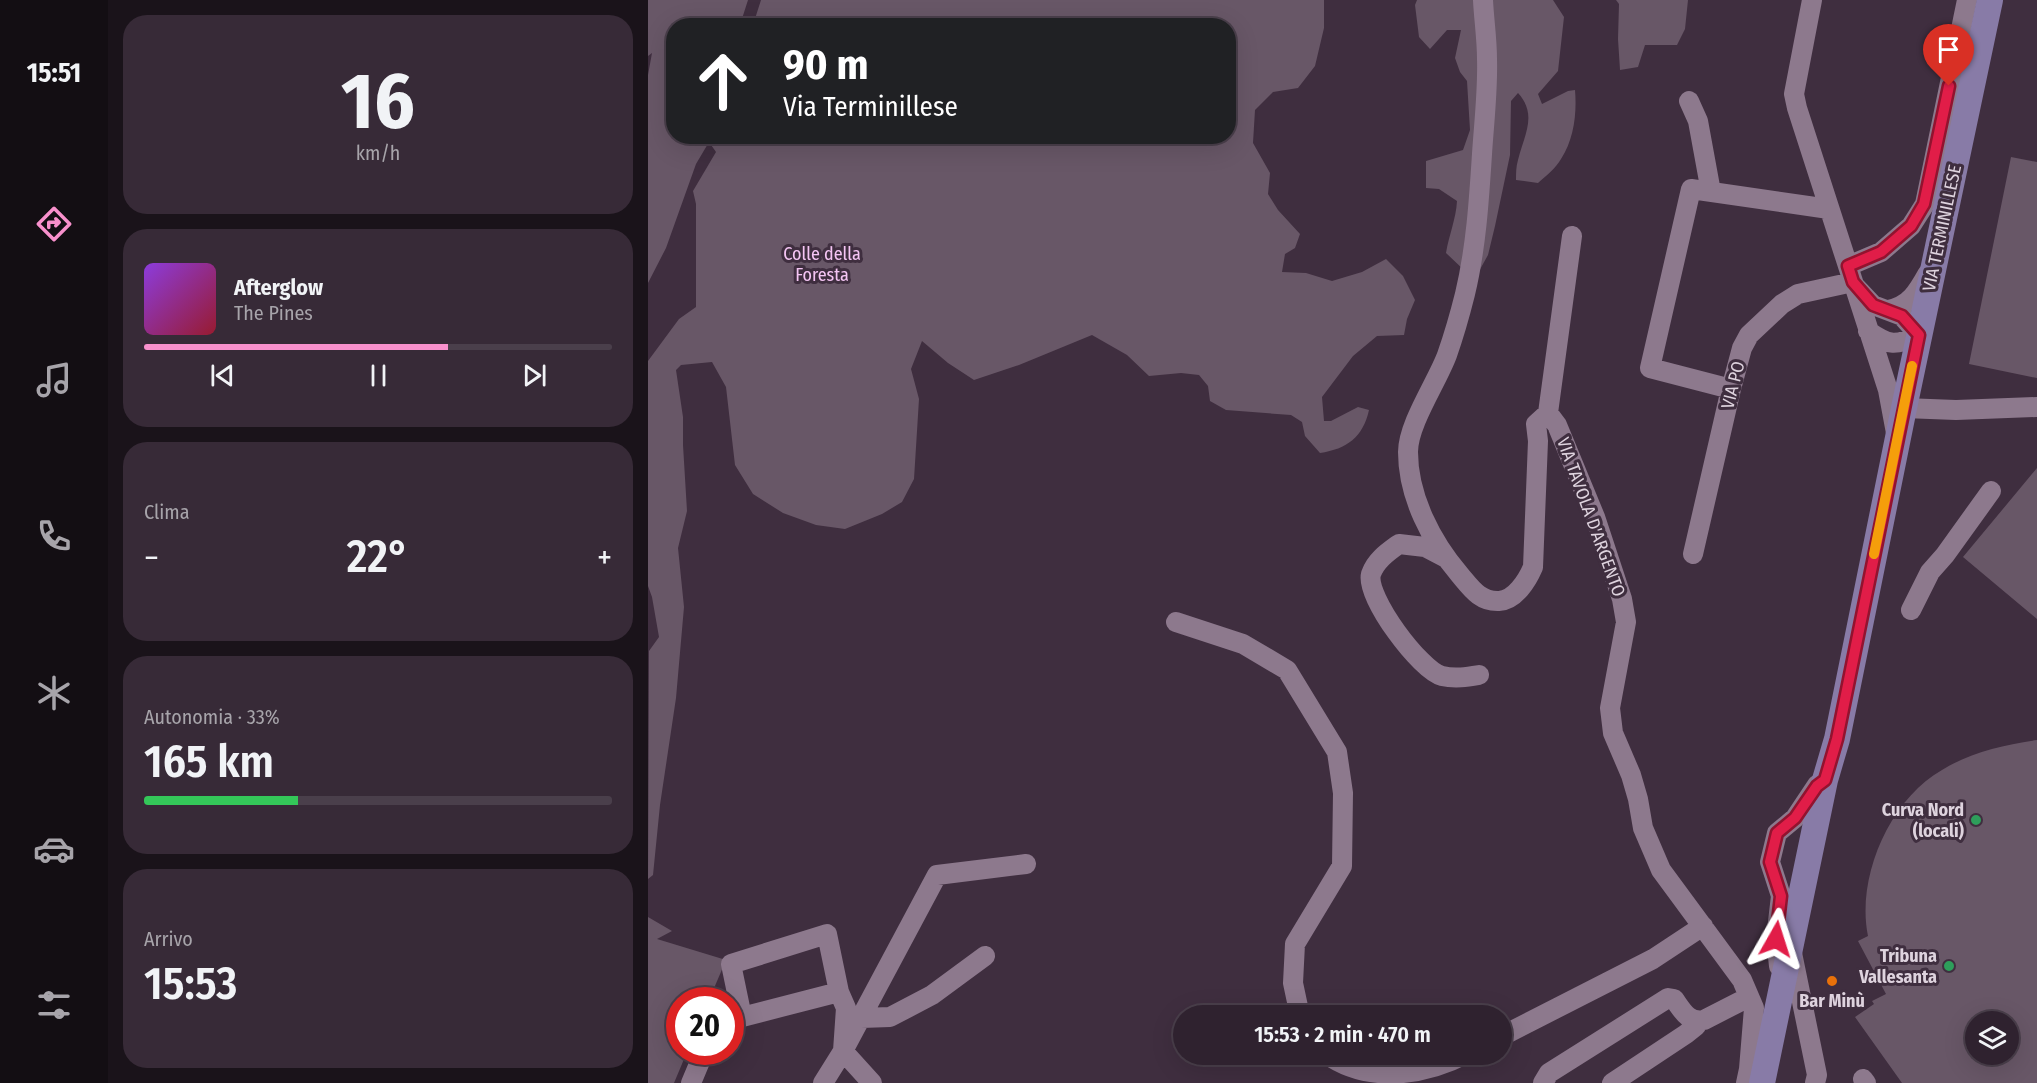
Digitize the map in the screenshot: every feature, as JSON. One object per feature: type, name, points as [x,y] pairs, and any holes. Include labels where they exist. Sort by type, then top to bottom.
[{"type":"main road","name":"VIA TERMINILLESE","points":[[1762,1083],[1825,780],[1837,739],[1897,438],[1990,0]]},
{"type":"street","name":"VIA TAVOLA D'ARGENTO","points":[[1483,0],[1487,59],[1478,214],[1471,259],[1465,293],[1446,356],[1416,423],[1408,447],[1408,469],[1415,495],[1431,533],[1446,558],[1474,592],[1488,600],[1502,601],[1514,594],[1527,581],[1533,567],[1538,441],[1536,424],[1548,413],[1557,424],[1595,517],[1622,599],[1626,622],[1610,708],[1613,734],[1631,775],[1643,828],[1661,870],[1742,980],[1754,1008],[1746,1083]]},
{"type":"street","points":[[1812,0],[1794,94],[1888,390],[1897,438]]},
{"type":"street","name":"VIA PO","points":[[1693,554],[1731,389],[1742,348],[1749,335],[1782,304],[1798,294],[1850,274],[1881,252],[1911,226],[1924,204],[1968,0]]},
{"type":"street","points":[[1689,101],[1698,121],[1711,192]]},
{"type":"street","points":[[1731,389],[1650,368],[1691,189],[1829,209]]},
{"type":"street","points":[[1548,413],[1572,236]]},
{"type":"street","points":[[1888,310],[1907,303],[1914,296],[1935,261]]},
{"type":"street","points":[[1850,274],[1873,305],[1902,316],[1919,335],[1893,344],[1883,342],[1868,331]]},
{"type":"street","points":[[1904,408],[1956,410],[2037,407]]},
{"type":"street","points":[[1911,610],[1929,572],[1945,555],[1991,491]]},
{"type":"street","points":[[1446,558],[1425,547],[1399,544],[1382,556],[1371,574],[1371,585],[1379,606],[1388,620],[1428,668],[1440,676],[1456,678],[1479,675]]},
{"type":"street","points":[[1176,622],[1243,644],[1287,670],[1337,752],[1343,793],[1342,866],[1295,944],[1293,983],[1298,1005]]},
{"type":"street","points":[[1814,1083],[1816,1075],[1789,959],[1779,966],[1776,939],[1781,896],[1770,862],[1777,833],[1795,818],[1817,786],[1825,780]]},
{"type":"street","points":[[823,1083],[843,1051],[937,875],[1026,864]]},
{"type":"street","points":[[1512,1031],[1653,959],[1703,926]]},
{"type":"street","points":[[839,992],[742,1017],[731,964],[827,934],[839,992],[846,1008],[843,1051],[872,1083]]},
{"type":"street","points":[[861,1018],[890,1017],[932,995],[985,956]]},
{"type":"street","points":[[728,987],[733,974]]},
{"type":"street","points":[[1543,1083],[1549,1073],[1668,998],[1674,999],[1689,1019],[1697,1022],[1749,997]]},
{"type":"street","points":[[1776,1020],[1788,1018],[1798,1026],[1814,1083]]},
{"type":"street","points":[[1612,1083],[1686,1034],[1696,1026],[1697,1022]]},
{"type":"street","points":[[691,1083],[699,1065]]},
{"type":"street","points":[[1344,1065],[1352,1070],[1382,1077],[1413,1074],[1446,1065]]},
{"type":"green space","name":"Colle della Foresta","points":[[648,0],[748,0],[742,18],[666,18],[666,144],[708,144],[696,164],[666,248],[648,283],[648,75],[652,53],[648,56]]},
{"type":"green space","name":"Colle della Foresta","points":[[761,0],[1324,0],[1324,28],[1315,66],[1298,88],[1273,92],[1255,110],[1253,143],[1270,173],[1268,194],[1278,210],[1300,234],[1295,248],[1285,254],[1282,272],[1306,273],[1332,281],[1362,272],[1386,259],[1403,276],[1415,300],[1407,319],[1404,335],[1377,336],[1353,356],[1322,397],[1324,421],[1331,421],[1358,407],[1369,410],[1363,428],[1352,440],[1346,445],[1320,453],[1305,436],[1302,422],[1291,415],[1226,410],[1210,401],[1208,386],[1199,375],[1181,373],[1149,376],[1127,355],[1092,335],[1019,365],[974,380],[948,363],[922,341],[911,369],[919,399],[914,479],[902,502],[882,514],[845,529],[816,525],[783,513],[753,494],[735,465],[726,387],[712,362],[681,365],[676,370],[683,417],[687,511],[678,548],[684,607],[676,698],[660,805],[653,875],[648,879],[649,651],[659,637],[648,586],[648,361],[679,319],[696,307],[696,204],[693,191],[716,152],[710,144],[1236,144],[1236,18],[755,18]]},
{"type":"green space","points":[[1417,0],[1553,0],[1564,17],[1558,71],[1538,94],[1542,104],[1568,91],[1575,90],[1575,117],[1569,143],[1556,166],[1538,183],[1516,180],[1517,165],[1526,134],[1528,117],[1524,101],[1518,93],[1511,101],[1510,155],[1488,255],[1478,273],[1465,271],[1446,253],[1457,201],[1439,189],[1426,188],[1426,161],[1463,150],[1470,130],[1467,81],[1460,72],[1455,58],[1461,30],[1447,30],[1430,49],[1419,37],[1415,5]]},
{"type":"green space","points":[[1616,0],[1688,0],[1685,29],[1677,45],[1645,45],[1638,67],[1620,70],[1619,4]]},
{"type":"green space","points":[[2011,157],[2037,162],[2037,378],[1969,364]]},
{"type":"green space","points":[[2037,468],[2037,619],[1963,557]]},
{"type":"green space","points":[[2037,740],[2037,1083],[1902,1083],[1855,1017],[1874,1004],[1872,1001],[1886,994],[1858,941],[1868,936],[1867,890],[1872,866],[1892,820],[1906,800],[1923,783],[1964,758],[2000,747]]},
{"type":"green space","points":[[648,917],[672,931],[657,939],[726,960],[715,987],[666,987],[666,1065],[682,1065],[674,1083],[648,1083]]},
{"type":"slow traffic","points":[[1874,554],[1912,366]]},
{"type":"place","name":"Curva Nord (locali)","points":[[1976,820]]},
{"type":"place","name":"Tribuna Vallesanta","points":[[1949,966]]},
{"type":"place","name":"Bar Minù","points":[[1832,981]]},
{"type":"route","points":[[1776,939],[1781,896],[1770,862],[1777,833],[1795,818],[1817,786],[1825,780],[1837,739],[1919,335],[1902,316],[1873,305],[1853,282],[1848,266],[1881,252],[1911,226],[1924,204],[1949,86]]}]
